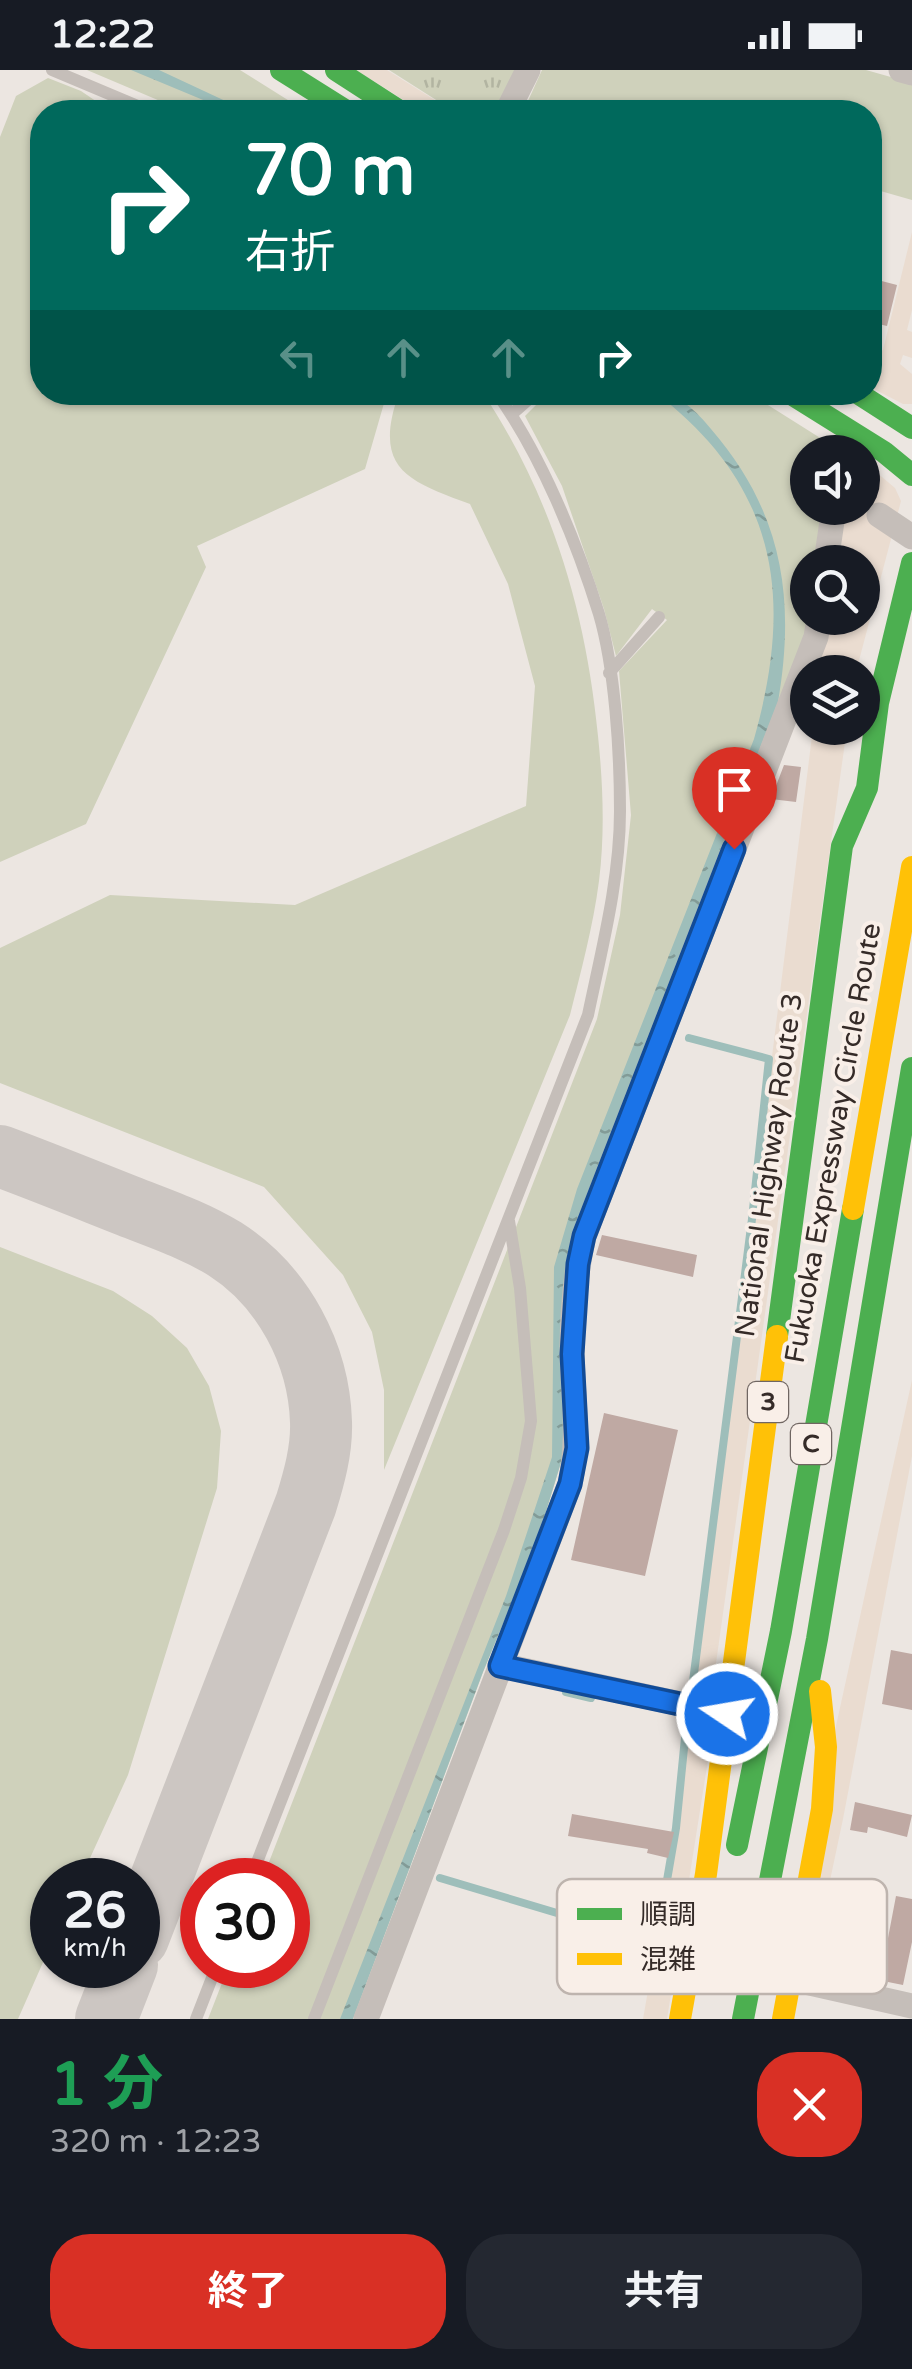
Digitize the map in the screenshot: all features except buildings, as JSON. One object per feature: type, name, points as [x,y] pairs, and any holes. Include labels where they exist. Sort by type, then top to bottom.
[{"type":"main road","points":[[281,70],[329,100]]},
{"type":"main road","points":[[336,70],[382,100]]},
{"type":"main road","points":[[803,405],[837,435]]},
{"type":"main road","points":[[876,405],[912,428]]},
{"type":"main road","points":[[880,451],[912,475]]},
{"type":"main road","name":"National Highway Route 3","points":[[705,1879],[842,846],[868,788],[878,703],[912,563]]},
{"type":"main road","name":"3","points":[[866,852],[868,788]]},
{"type":"main road","name":"Fukuoka Expressway Circle Route","points":[[732,1871],[781,1631],[912,867]]},
{"type":"main road","name":"C","points":[[770,1879],[817,1639],[912,1068]]},
{"type":"main road","points":[[715,1879],[736,1710],[786,1416],[832,1093]]},
{"type":"main road","points":[[799,1879],[812,1808],[824,1640],[854,1429],[912,1148]]},
{"type":"main road","points":[[803,1879],[817,1755],[857,1539]]},
{"type":"main road","points":[[809,1879],[822,1809],[826,1747],[820,1691]]},
{"type":"main road","name":"National Highway Route 3","points":[[680,2019],[684,1994]]},
{"type":"main road","points":[[698,2019],[701,1994]]},
{"type":"main road","name":"C","points":[[743,2019],[748,1994]]},
{"type":"main road","points":[[772,2019],[777,1994]]},
{"type":"main road","points":[[783,2019],[788,1994]]},
{"type":"main road","points":[[783,2019],[789,1994]]},
{"type":"street","points":[[513,100],[528,70]]},
{"type":"street","points":[[901,70],[912,73]]},
{"type":"street","points":[[880,517],[912,537]]},
{"type":"street","points":[[366,2019],[570,1484],[577,1448],[572,1354],[578,1264],[584,1236],[816,635]]},
{"type":"street","points":[[500,1666],[727,1714]]},
{"type":"street","points":[[859,1994],[912,2006]]},
{"type":"lane","points":[[52,70],[123,100]]},
{"type":"lane","points":[[259,1858],[588,1014],[610,916],[620,813],[609,673],[600,616],[552,492],[505,405]]},
{"type":"lane","points":[[512,414],[522,405]]},
{"type":"lane","points":[[609,673],[660,617]]},
{"type":"lane","points":[[314,2019],[521,1478],[531,1421],[520,1288],[508,1218]]},
{"type":"lane","points":[[196,2019],[208,1988]]},
{"type":"green space","points":[[87,70],[240,70],[288,100],[158,100]]},
{"type":"green space","points":[[389,70],[522,70],[504,100],[436,100]]},
{"type":"green space","points":[[542,70],[866,70],[912,83],[912,200],[882,191],[882,100],[528,100]]},
{"type":"green space","points":[[48,78],[94,100],[30,100],[30,405],[384,405],[365,469],[197,546],[206,567],[86,824],[0,862],[0,137],[16,96]]},
{"type":"green space","points":[[396,405],[490,405],[528,473],[562,557],[585,645],[598,736],[603,827],[596,898],[570,1015],[384,1470],[384,1390],[372,1332],[343,1275],[264,1187],[0,1083],[0,948],[110,895],[295,905],[526,806],[535,686],[508,584],[470,504],[429,488],[401,468],[390,439]]},
{"type":"green space","points":[[536,405],[768,405],[816,435],[790,435],[790,525],[819,525],[817,545],[790,545],[790,635],[805,635],[802,655],[790,655],[790,685],[588,1192],[566,1446],[537,1541],[483,1672],[353,2019],[208,2019],[220,1988],[310,1988],[310,1858],[271,1858],[597,1019],[620,915],[631,815],[619,671],[667,620],[652,609],[616,656],[562,486],[525,416]]},
{"type":"green space","points":[[0,1247],[113,1291],[152,1316],[187,1348],[209,1386],[221,1431],[217,1488],[128,1775],[90,1858],[30,1858],[32,1988],[18,2019],[0,2019]]},
{"type":"shaded area","points":[[356,70],[387,70],[435,100],[404,100]]},
{"type":"shaded area","points":[[912,232],[912,310],[907,330],[912,332],[912,358],[903,355],[900,364],[912,374],[912,404],[903,404],[882,393],[883,350]]},
{"type":"shaded area","points":[[880,475],[895,488],[901,501],[880,581],[880,545],[838,545],[841,525],[880,525]]},
{"type":"shaded area","points":[[822,635],[866,635],[860,655],[819,655]]},
{"type":"shaded area","points":[[811,745],[845,745],[712,1692],[703,1698],[692,1698]]},
{"type":"shaded area","points":[[912,1380],[912,1456],[830,1879],[820,1879],[834,1735]]},
{"type":"shaded area","points":[[691,1716],[711,1741],[689,1879],[668,1879]]},
{"type":"shaded area","points":[[647,1994],[671,1994],[667,2019],[643,2019]]},
{"type":"water","points":[[131,70],[159,70],[223,100],[203,100]]},
{"type":"water","points":[[670,405],[687,405],[694,410],[735,460],[754,491],[778,557],[785,627],[778,702],[588,1192],[566,1263],[566,1446],[537,1541],[483,1672],[353,2019],[340,2019],[506,1596],[552,1457],[554,1267],[577,1189],[754,739],[766,687],[773,638],[773,592],[766,548],[751,506],[728,467],[697,429]]},
{"type":"waterway","points":[[689,1038],[769,1059],[691,1697]]},
{"type":"waterway","points":[[566,1692],[591,1698]]},
{"type":"waterway","points":[[667,1879],[687,1718]]},
{"type":"waterway","points":[[440,1878],[557,1913]]},
{"type":"taxiway","points":[[0,1156],[189,1230],[246,1264],[294,1324],[319,1397],[320,1443],[306,1504],[160,1881]]},
{"type":"taxiway","points":[[106,2019],[118,1988]]},
{"type":"traffic: fast","points":[[281,70],[329,100]]},
{"type":"traffic: fast","points":[[336,70],[382,100]]},
{"type":"traffic: fast","points":[[809,405],[884,452],[912,475]]},
{"type":"traffic: fast","points":[[876,405],[912,428]]},
{"type":"traffic: fast","points":[[777,1336],[842,846],[867,788],[878,703],[912,563]]},
{"type":"traffic: fast","points":[[770,1879],[817,1639],[912,1068]]},
{"type":"traffic: fast","points":[[737,1845],[781,1631],[853,1209]]},
{"type":"traffic: fast","points":[[743,2019],[748,1994]]},
{"type":"traffic: slow","points":[[853,1209],[912,867]]},
{"type":"traffic: slow","points":[[705,1879],[777,1336]]},
{"type":"traffic: slow","points":[[809,1879],[822,1809],[826,1747],[820,1691]]},
{"type":"traffic: slow","points":[[680,2019],[684,1994]]},
{"type":"traffic: slow","points":[[783,2019],[788,1994]]},
{"type":"route","points":[[727,1714],[500,1666],[570,1484],[577,1448],[572,1354],[574,1296],[584,1236],[734,849]]}]
